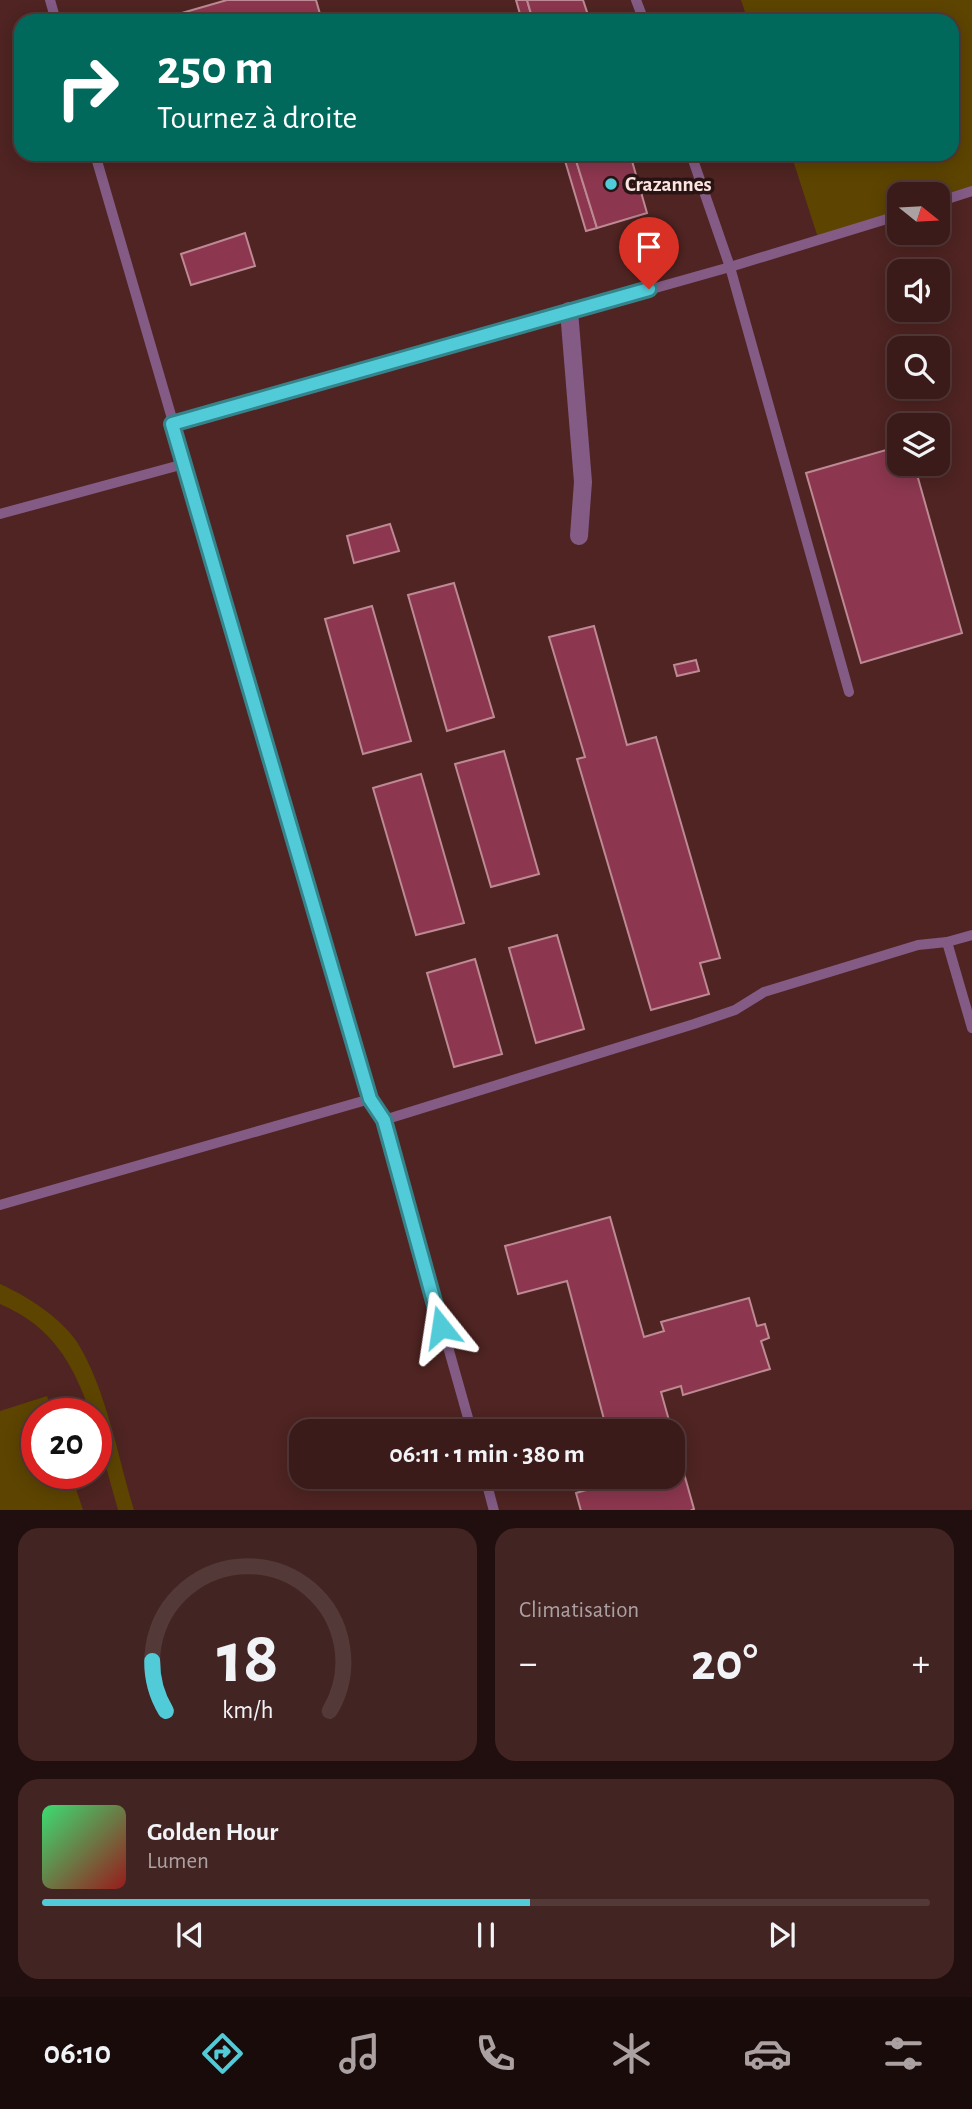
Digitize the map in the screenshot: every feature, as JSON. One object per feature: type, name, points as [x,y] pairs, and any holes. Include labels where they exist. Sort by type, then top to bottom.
[{"type":"street","points":[[569,311],[583,482],[579,536]]},
{"type":"lane","points":[[97,161],[370,1099],[384,1120],[468,1419]]},
{"type":"lane","points":[[693,161],[730,267],[849,692]]},
{"type":"lane","points":[[950,198],[972,191]]},
{"type":"lane","points":[[172,424],[730,267],[887,219]]},
{"type":"lane","points":[[0,514],[184,464]]},
{"type":"lane","points":[[384,1120],[694,1024],[734,1010],[764,992],[918,945],[947,942],[972,935]]},
{"type":"lane","points":[[947,942],[972,1028]]},
{"type":"lane","points":[[0,1205],[370,1099]]},
{"type":"lane","points":[[488,1489],[494,1510]]},
{"type":"shaded area","points":[[741,0],[972,0],[972,191],[950,198],[950,182],[887,182],[887,219],[819,241],[793,161],[959,161],[959,14],[746,14]]},
{"type":"shaded area","points":[[0,1284],[42,1308],[62,1324],[87,1360],[103,1398],[84,1398],[68,1362],[47,1335],[18,1313],[0,1304]]},
{"type":"shaded area","points":[[21,1404],[21,1489],[76,1489],[83,1510],[0,1510],[0,1411]]},
{"type":"shaded area","points":[[112,1431],[134,1510],[118,1510],[112,1488]]},
{"type":"building","points":[[227,0],[316,0],[320,14],[178,14]]},
{"type":"building","points":[[516,0],[527,0],[531,14],[520,14]]},
{"type":"building","points":[[527,0],[583,0],[588,14],[531,14]]},
{"type":"building","points":[[565,161],[576,161],[597,228],[586,231]]},
{"type":"building","name":"Crazannes","points":[[576,161],[632,161],[647,213],[597,228]]},
{"type":"building","points":[[245,233],[255,266],[191,285],[181,254]]},
{"type":"building","points":[[887,450],[887,476],[917,476],[962,633],[861,663],[806,473]]},
{"type":"building","points":[[390,524],[399,551],[354,563],[347,536]]},
{"type":"building","points":[[454,583],[494,717],[447,731],[408,595]]},
{"type":"building","points":[[372,606],[411,741],[363,754],[325,619]]},
{"type":"building","points":[[594,626],[627,745],[656,737],[720,958],[700,963],[709,994],[651,1010],[577,759],[585,757],[549,637]]},
{"type":"building","points":[[696,660],[699,671],[677,676],[674,665]]},
{"type":"building","points":[[504,751],[539,874],[491,887],[455,764]]},
{"type":"building","points":[[421,774],[464,923],[416,935],[373,788]]},
{"type":"building","points":[[557,935],[584,1029],[536,1043],[509,948]]},
{"type":"building","points":[[475,959],[502,1054],[454,1067],[427,973]]},
{"type":"building","points":[[610,1217],[644,1337],[664,1331],[661,1322],[749,1298],[757,1326],[765,1324],[769,1338],[761,1341],[770,1369],[683,1395],[681,1386],[661,1392],[669,1419],[604,1419],[567,1281],[518,1294],[505,1246]]},
{"type":"building","points":[[685,1477],[694,1509],[581,1510],[576,1493],[590,1489],[685,1489]]},
{"type":"place","name":"Crazannes","points":[[611,184]]},
{"type":"route","points":[[441,1327],[384,1120],[370,1099],[172,424],[649,289]]}]
